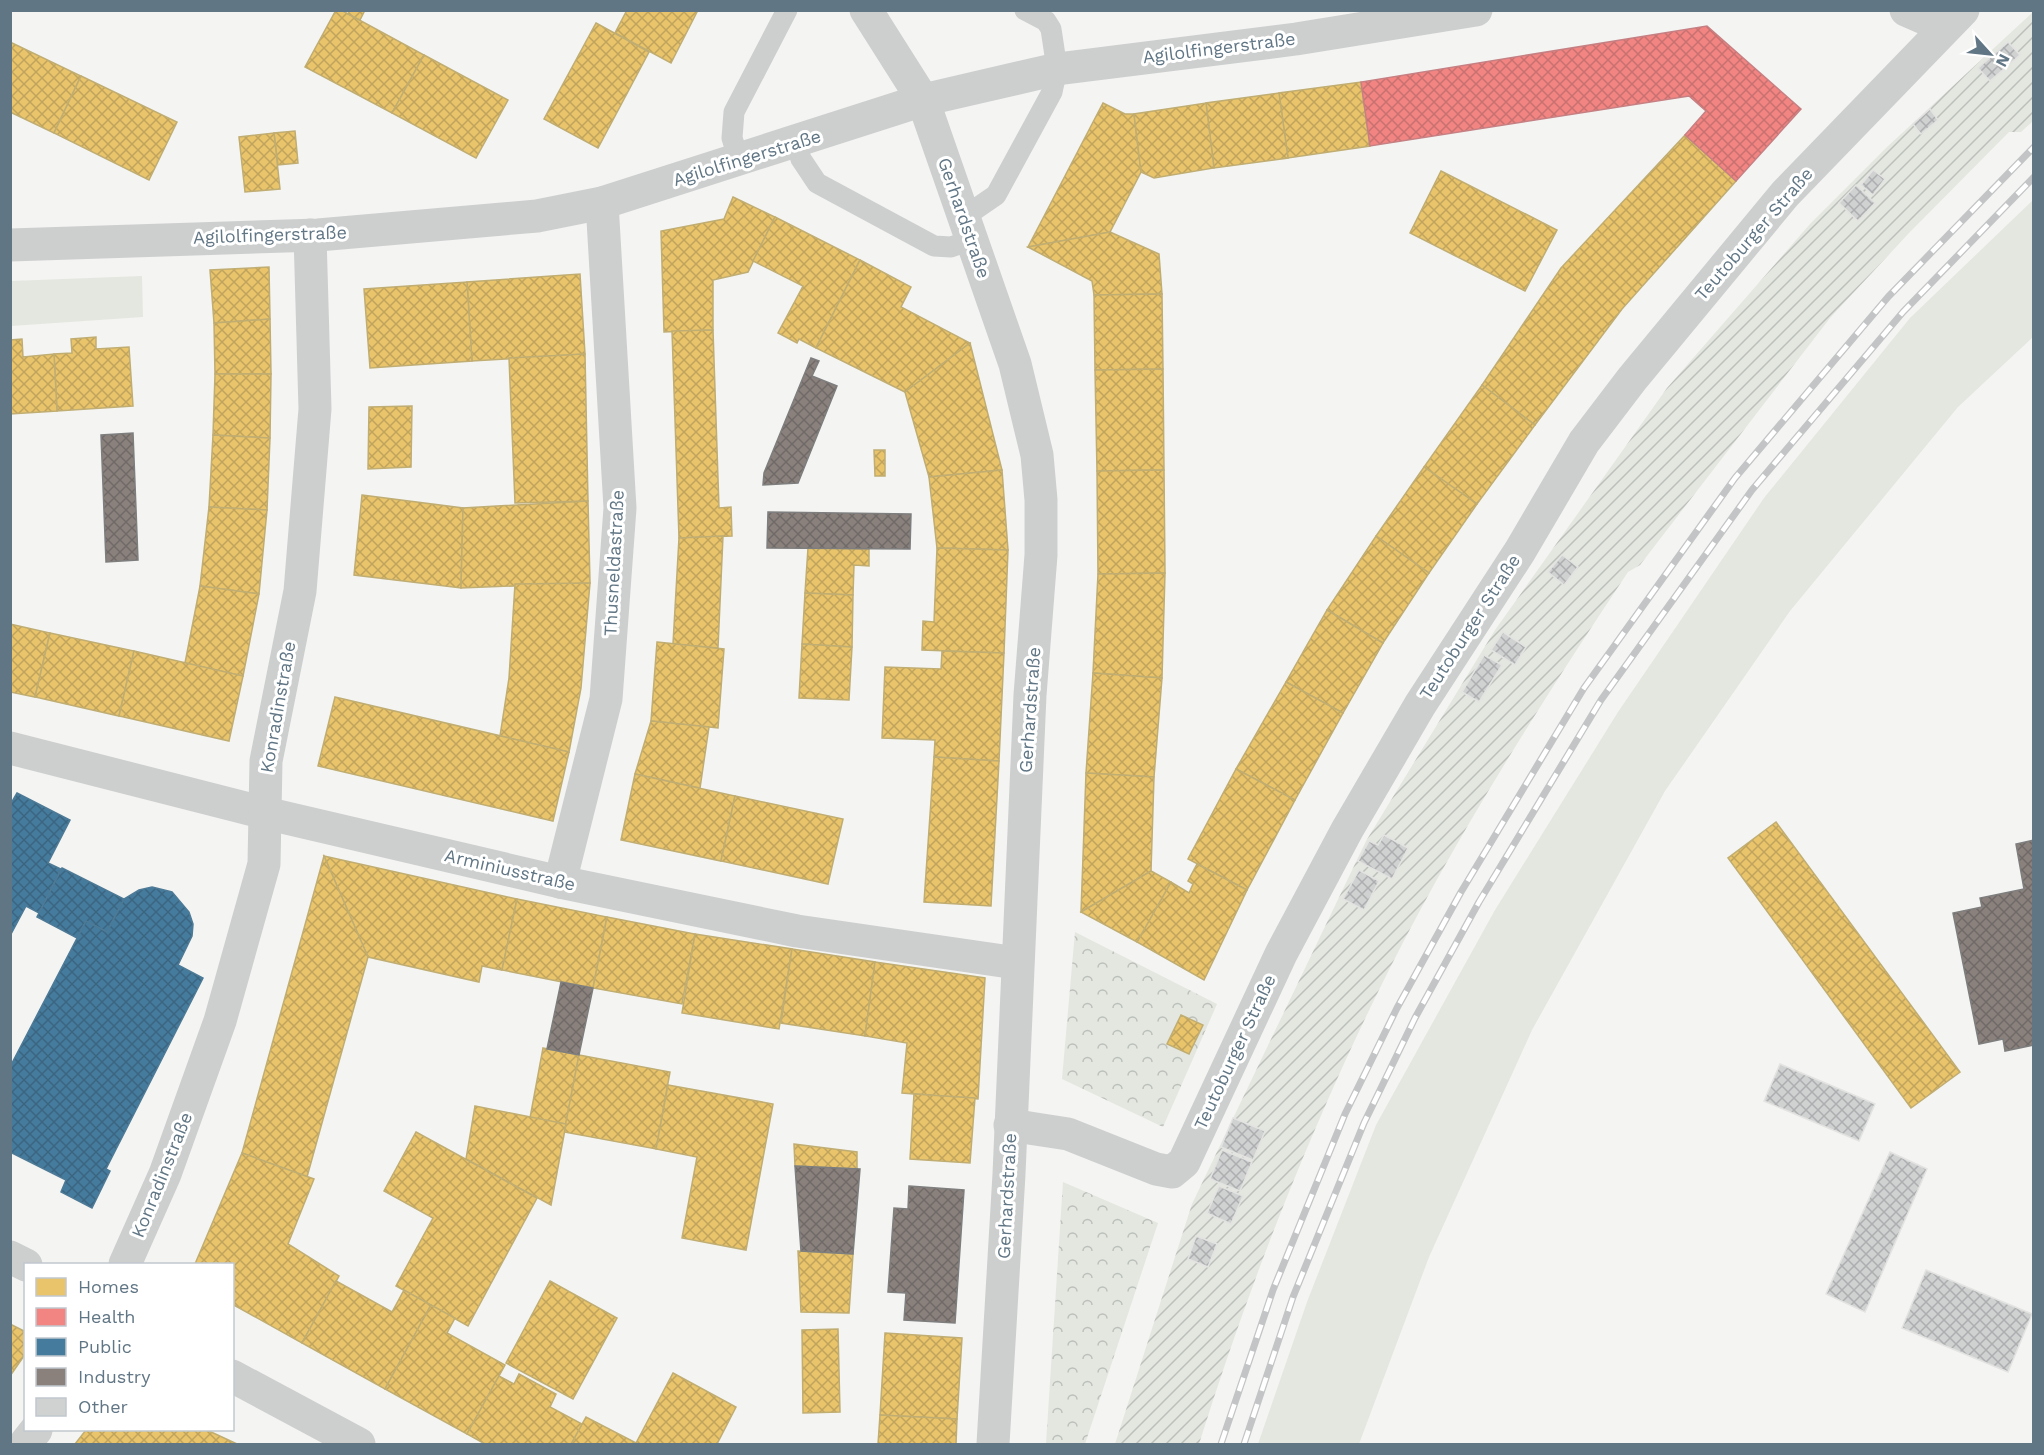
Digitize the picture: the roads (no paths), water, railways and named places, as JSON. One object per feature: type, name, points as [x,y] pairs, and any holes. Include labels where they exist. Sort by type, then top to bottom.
[{"type":"street","name":"Gerhardstraße","points":[[866,10],[923,100],[1015,364],[1037,455],[1041,500],[1041,555],[1030,694],[993,1444]]},
{"type":"street","name":"Agilolfingerstraße","points":[[10,245],[310,235],[537,216],[602,203],[796,143],[923,100],[1058,69],[1296,39],[1476,10]]},
{"type":"street","points":[[1906,10],[1954,19]]},
{"type":"street","name":"Teutoburger Straße","points":[[1010,1125],[1068,1134],[1156,1169],[1172,1172],[1184,1162],[1281,954],[1347,830],[1420,705],[1520,551],[1584,442],[1632,379],[1785,194],[1954,19]]},
{"type":"street","name":"Thusneldastraße","points":[[560,882],[606,699],[620,508],[602,203]]},
{"type":"street","name":"Konradinstraße","points":[[125,1263],[165,1174],[220,1021],[264,864],[266,760],[300,591],[315,409],[310,235]]},
{"type":"street","name":"Arminiusstraße","points":[[10,748],[265,813],[560,882],[796,931],[1016,963]]},
{"type":"street","points":[[10,1257],[24,1264]]},
{"type":"street","points":[[234,1377],[359,1444]]},
{"type":"street","points":[[25,1444],[35,1431]]},
{"type":"lane","points":[[739,160],[732,138],[734,112],[787,10]]},
{"type":"lane","points":[[796,143],[801,159],[817,183],[934,246],[951,247],[996,195],[1052,92],[1058,69],[1051,29],[1046,21],[1025,10]]},
{"type":"railway","points":[[1221,1444],[1273,1290],[1345,1114],[1397,1008],[1461,892],[1584,688],[1735,478],[1888,297],[2034,147]]},
{"type":"railway","points":[[1244,1444],[1293,1297],[1364,1123],[1415,1018],[1479,902],[1601,700],[1752,490],[1903,312],[2034,177]]}]
